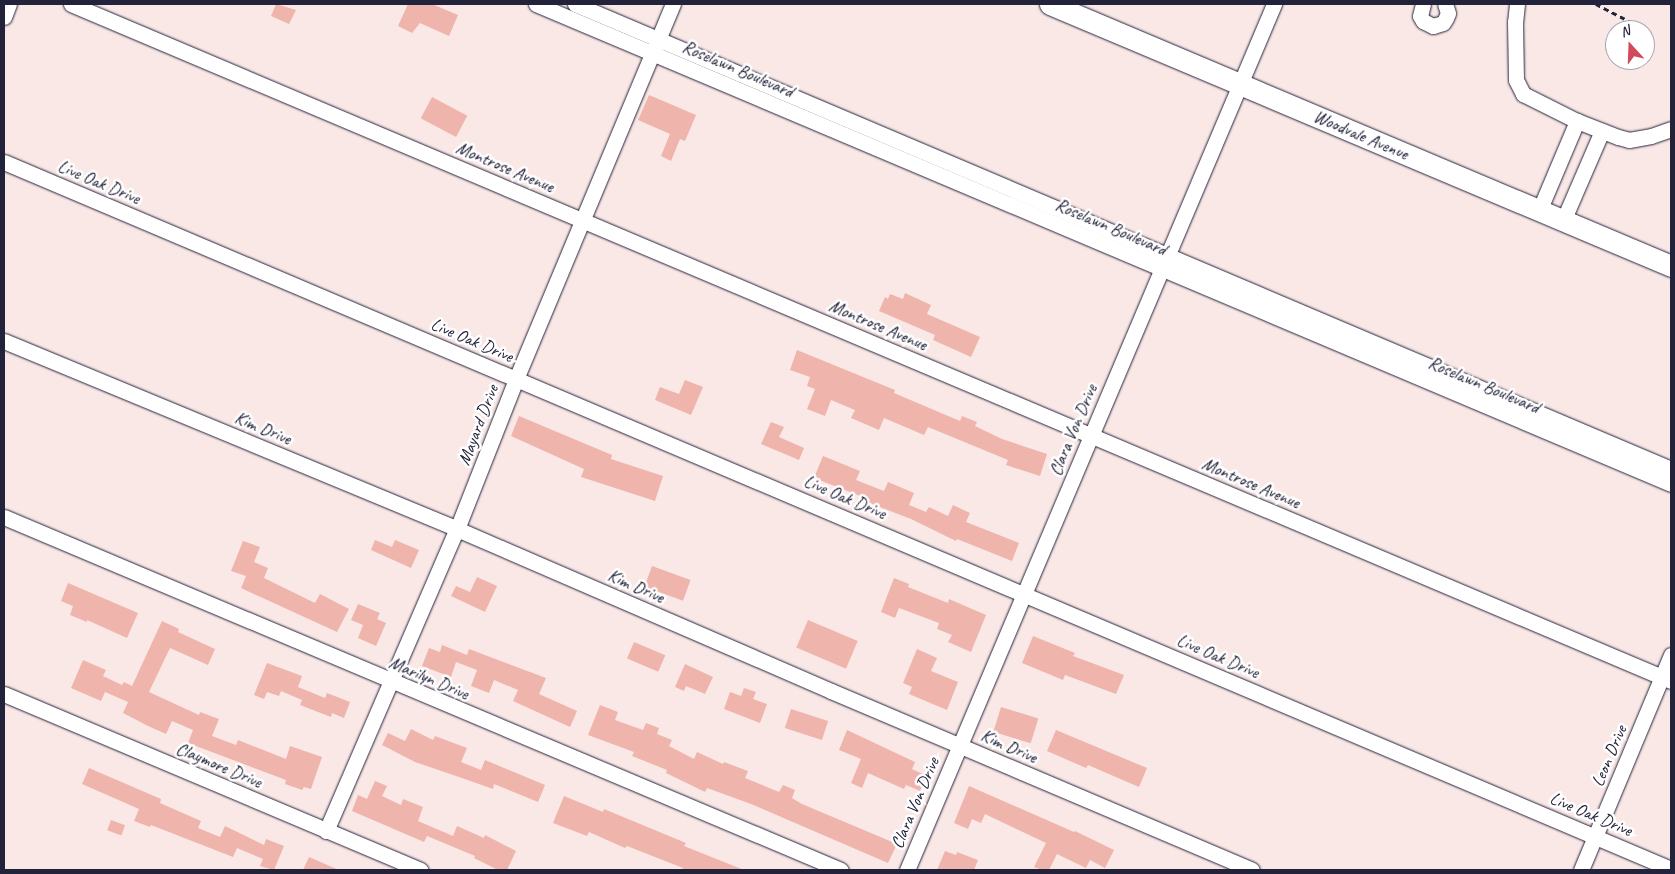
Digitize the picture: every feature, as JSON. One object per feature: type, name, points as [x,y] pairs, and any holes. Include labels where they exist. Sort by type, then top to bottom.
[{"type":"street","points":[[4,17],[10,4]]},
{"type":"street","name":"Montrose Avenue","points":[[71,4],[1667,679]]},
{"type":"street","name":"Roselawn Boulevard","points":[[536,4],[652,53],[787,102]]},
{"type":"street","name":"Roselawn Boulevard","points":[[575,4],[658,39],[787,102],[1587,441],[1671,484]]},
{"type":"street","name":"Mayard Drive","points":[[326,831],[457,529],[516,379],[584,221],[673,4]]},
{"type":"street","name":"Woodvale Avenue","points":[[1050,4],[1671,266]]},
{"type":"street","name":"Clara Von Drive","points":[[907,870],[1274,4]]},
{"type":"street","points":[[1423,4],[1420,16],[1423,21],[1432,26],[1443,23],[1446,18],[1448,13],[1445,4]]},
{"type":"street","points":[[1517,4],[1515,22],[1516,80],[1519,89],[1526,96],[1577,121],[1629,140],[1651,136],[1671,129]]},
{"type":"street","points":[[1539,210],[1577,121]]},
{"type":"street","points":[[1563,221],[1602,130]]},
{"type":"street","name":"Live Oak Drive","points":[[4,162],[1671,869]]},
{"type":"street","name":"Kim Drive","points":[[4,341],[457,529],[831,692],[1252,870]]},
{"type":"street","name":"Roselawn Boulevard","points":[[1587,441],[1671,469]]},
{"type":"street","name":"Marilyn Drive","points":[[4,517],[390,682],[841,870]]},
{"type":"street","name":"Leon Drive","points":[[1581,870],[1667,679],[1671,656]]},
{"type":"street","name":"Claymore Drive","points":[[4,694],[420,870]]},
{"type":"path","points":[[1596,4],[1627,20]]},
{"type":"building","points":[[276,4],[296,10],[289,24],[271,16]]},
{"type":"building","points":[[408,4],[432,4],[458,15],[449,36],[420,23],[412,33],[398,26]]},
{"type":"building","points":[[649,95],[696,115],[685,141],[680,139],[671,161],[661,156],[670,134],[638,120]]},
{"type":"building","points":[[432,97],[467,116],[456,137],[421,118]]},
{"type":"building","points":[[905,293],[931,305],[927,314],[980,337],[971,357],[933,340],[935,335],[879,311],[885,297],[888,299],[890,294],[903,299]]},
{"type":"building","points":[[797,350],[895,390],[894,393],[960,421],[962,416],[977,422],[975,426],[1002,439],[1047,454],[1040,476],[1006,465],[1008,460],[928,427],[924,435],[884,418],[879,430],[851,418],[855,410],[831,400],[825,416],[807,409],[815,389],[807,386],[810,377],[790,370]]},
{"type":"building","points":[[685,380],[703,387],[691,415],[655,400],[660,387],[679,394]]},
{"type":"building","points":[[519,416],[612,455],[611,459],[663,476],[655,501],[581,477],[584,469],[511,436]]},
{"type":"building","points":[[771,422],[784,427],[779,437],[804,448],[799,460],[761,444]]},
{"type":"building","points":[[823,456],[860,471],[856,480],[884,491],[888,482],[914,493],[909,505],[926,512],[929,507],[948,516],[953,505],[970,513],[966,522],[1019,543],[1012,561],[957,539],[956,541],[911,519],[867,502],[868,499],[814,478]]},
{"type":"building","points":[[375,540],[392,547],[395,540],[419,550],[411,568],[371,550]]},
{"type":"building","points":[[243,541],[260,547],[254,562],[268,568],[264,578],[315,603],[320,594],[349,609],[337,632],[241,588],[246,576],[231,571]]},
{"type":"building","points":[[652,566],[691,580],[683,601],[644,587]]},
{"type":"building","points":[[477,577],[497,586],[485,612],[451,596],[456,586],[470,592]]},
{"type":"building","points":[[894,578],[909,584],[908,587],[948,603],[949,599],[986,615],[971,652],[948,642],[952,635],[937,629],[939,623],[899,608],[895,618],[881,612]]},
{"type":"building","points":[[68,583],[138,613],[127,638],[87,620],[87,622],[70,615],[73,606],[61,601]]},
{"type":"building","points":[[358,604],[380,613],[377,619],[386,623],[376,646],[358,638],[363,625],[351,620]]},
{"type":"building","points":[[808,620],[858,641],[846,669],[796,648]]},
{"type":"building","points":[[162,621],[179,629],[178,632],[215,649],[208,665],[170,648],[149,692],[199,715],[200,712],[219,719],[212,736],[236,745],[238,740],[286,759],[290,746],[322,757],[311,789],[304,787],[302,790],[285,784],[286,780],[188,743],[193,730],[172,721],[166,734],[148,726],[123,713],[128,702],[105,692],[101,701],[71,688],[83,660],[106,670],[103,676],[122,685],[124,682],[132,686]]},
{"type":"building","points":[[1033,636],[1075,653],[1073,656],[1124,675],[1116,694],[1065,675],[1063,680],[1022,663]]},
{"type":"building","points":[[634,642],[665,655],[658,672],[627,659]]},
{"type":"building","points":[[442,645],[467,655],[469,649],[546,678],[539,694],[577,711],[570,727],[513,701],[518,690],[494,680],[489,693],[471,686],[477,670],[456,662],[451,677],[422,666],[429,648],[440,652]]},
{"type":"building","points":[[917,649],[937,658],[931,671],[958,682],[947,710],[909,694],[912,687],[903,683]]},
{"type":"building","points":[[267,663],[302,676],[298,687],[325,698],[327,693],[350,702],[344,718],[332,713],[331,717],[300,705],[302,700],[281,691],[279,696],[267,692],[264,699],[254,695]]},
{"type":"building","points":[[685,664],[713,677],[705,694],[686,686],[684,691],[675,687]]},
{"type":"building","points":[[744,688],[756,692],[753,699],[767,704],[760,723],[724,709],[730,692],[741,696]]},
{"type":"building","points":[[600,705],[618,712],[615,720],[643,730],[646,723],[659,728],[657,734],[672,740],[669,746],[694,759],[697,752],[723,764],[724,762],[748,771],[745,778],[779,792],[783,785],[795,790],[792,798],[802,804],[897,844],[888,863],[751,804],[707,788],[705,792],[666,773],[667,770],[632,756],[634,752],[588,735]]},
{"type":"building","points":[[1001,707],[1038,718],[1031,743],[993,732]]},
{"type":"building","points":[[791,709],[828,721],[822,740],[785,728]]},
{"type":"building","points":[[411,729],[433,740],[435,736],[467,748],[461,762],[481,770],[485,760],[545,785],[538,802],[494,784],[493,789],[415,762],[382,745],[388,733],[405,741]]},
{"type":"building","points":[[847,730],[915,762],[912,769],[927,776],[920,791],[906,785],[904,789],[868,773],[862,788],[851,783],[861,759],[839,750]]},
{"type":"building","points":[[1056,730],[1147,768],[1139,787],[1088,765],[1086,768],[1047,751]]},
{"type":"building","points":[[89,768],[161,799],[160,803],[201,821],[198,828],[220,837],[225,826],[264,845],[266,839],[284,846],[274,870],[260,866],[263,859],[237,848],[233,857],[151,825],[150,827],[134,821],[139,809],[82,784]]},
{"type":"building","points":[[375,781],[387,786],[382,796],[401,805],[403,799],[423,807],[418,821],[453,836],[457,826],[484,838],[485,835],[516,851],[507,870],[498,870],[474,858],[475,856],[427,836],[424,842],[352,811],[358,795],[367,799]]},
{"type":"building","points":[[969,786],[1075,831],[1114,850],[1105,868],[1090,860],[1086,868],[1057,854],[1049,870],[1042,870],[1034,867],[1046,843],[985,814],[981,823],[972,819],[968,829],[954,823]]},
{"type":"building","points":[[564,796],[603,812],[604,809],[686,843],[684,846],[744,870],[682,870],[683,868],[627,846],[625,848],[589,832],[587,836],[553,823]]},
{"type":"building","points":[[111,820],[125,825],[121,835],[107,830]]},
{"type":"building","points":[[945,851],[956,855],[957,852],[978,860],[974,870],[937,870]]},
{"type":"building","points":[[309,857],[339,870],[303,870]]}]
